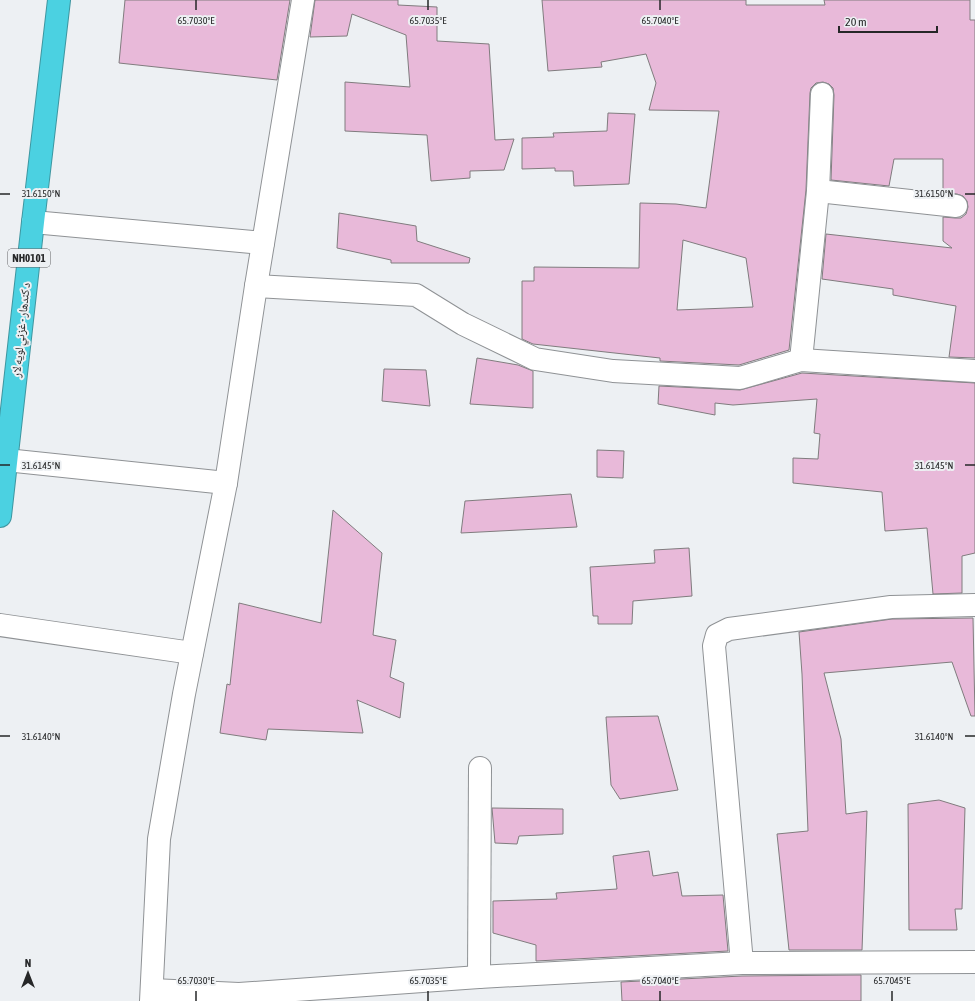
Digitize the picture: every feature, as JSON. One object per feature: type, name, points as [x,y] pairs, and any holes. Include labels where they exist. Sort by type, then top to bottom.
[{"type":"highway","name":"د کندهار - غزني لويه لار","points":[[0,516],[59,0]]},
{"type":"street","points":[[303,0],[256,286],[226,483],[192,653],[159,839],[152,996],[239,994],[479,976],[742,963],[975,962]]},
{"type":"street","points":[[801,360],[818,191],[822,94]]},
{"type":"street","points":[[818,191],[956,206]]},
{"type":"street","points":[[33,222],[263,243]]},
{"type":"street","points":[[256,286],[416,295],[463,324],[535,359],[613,371],[740,378],[801,360],[975,371]]},
{"type":"street","points":[[6,460],[226,483]]},
{"type":"street","points":[[742,963],[714,646],[717,635],[729,629],[891,607],[975,605]]},
{"type":"street","points":[[0,625],[192,653]]},
{"type":"street","points":[[479,976],[480,768]]},
{"type":"building","points":[[125,0],[290,0],[277,80],[119,63]]},
{"type":"building","points":[[315,0],[398,0],[398,5],[437,7],[437,41],[489,44],[495,140],[514,139],[504,170],[470,171],[470,178],[431,181],[427,135],[345,131],[345,82],[410,87],[406,35],[352,14],[347,36],[310,37]]},
{"type":"building","points":[[542,0],[746,0],[746,5],[825,5],[824,0],[970,0],[970,20],[975,20],[975,358],[949,357],[956,306],[893,295],[893,289],[822,279],[826,234],[952,248],[943,241],[943,217],[961,218],[966,214],[968,207],[967,201],[963,196],[943,192],[943,159],[894,159],[889,186],[831,180],[834,95],[833,88],[829,84],[823,82],[816,83],[811,88],[810,93],[806,190],[789,350],[739,365],[660,361],[660,358],[533,344],[522,339],[522,281],[534,281],[534,267],[639,268],[640,203],[676,204],[706,208],[719,111],[649,110],[656,83],[646,54],[601,62],[602,67],[548,71]],"holes":[[[683,240],[746,258],[753,307],[677,310]]]},
{"type":"building","points":[[608,113],[635,114],[629,184],[574,186],[573,171],[555,171],[555,168],[522,169],[522,138],[554,137],[553,133],[607,131]]},
{"type":"building","points":[[339,213],[416,226],[417,241],[470,258],[469,263],[391,263],[391,260],[337,248]]},
{"type":"building","points":[[477,358],[518,365],[533,371],[533,408],[470,404]]},
{"type":"building","points":[[384,369],[426,370],[430,406],[382,401]]},
{"type":"building","points":[[802,373],[975,383],[975,553],[962,556],[962,593],[933,594],[927,528],[885,531],[882,492],[793,483],[793,458],[818,459],[820,434],[814,433],[817,399],[733,405],[715,403],[715,415],[658,404],[659,386],[740,390]]},
{"type":"building","points":[[597,450],[624,451],[623,478],[597,477]]},
{"type":"building","points":[[571,494],[577,527],[461,533],[465,501]]},
{"type":"building","points":[[333,510],[382,553],[373,635],[396,640],[390,677],[404,683],[400,718],[357,700],[363,733],[268,729],[266,740],[220,733],[227,684],[230,685],[239,603],[321,623]]},
{"type":"building","points":[[689,548],[692,596],[633,601],[632,624],[598,624],[598,616],[593,616],[590,567],[655,563],[654,550]]},
{"type":"building","points":[[973,618],[975,716],[971,716],[952,662],[824,673],[841,739],[846,814],[867,811],[862,950],[789,950],[777,834],[808,831],[799,632],[892,619]]},
{"type":"building","points":[[658,716],[678,790],[620,799],[611,785],[606,717]]},
{"type":"building","points":[[939,800],[965,808],[962,909],[955,909],[957,930],[909,930],[908,804]]},
{"type":"building","points":[[492,808],[563,809],[563,834],[519,836],[517,844],[495,843]]},
{"type":"building","points":[[649,851],[653,876],[678,872],[682,896],[723,895],[728,951],[536,961],[536,945],[493,933],[493,901],[557,899],[556,893],[617,889],[613,856]]},
{"type":"building","points":[[861,975],[861,1001],[622,1001],[621,982],[742,976]]}]
